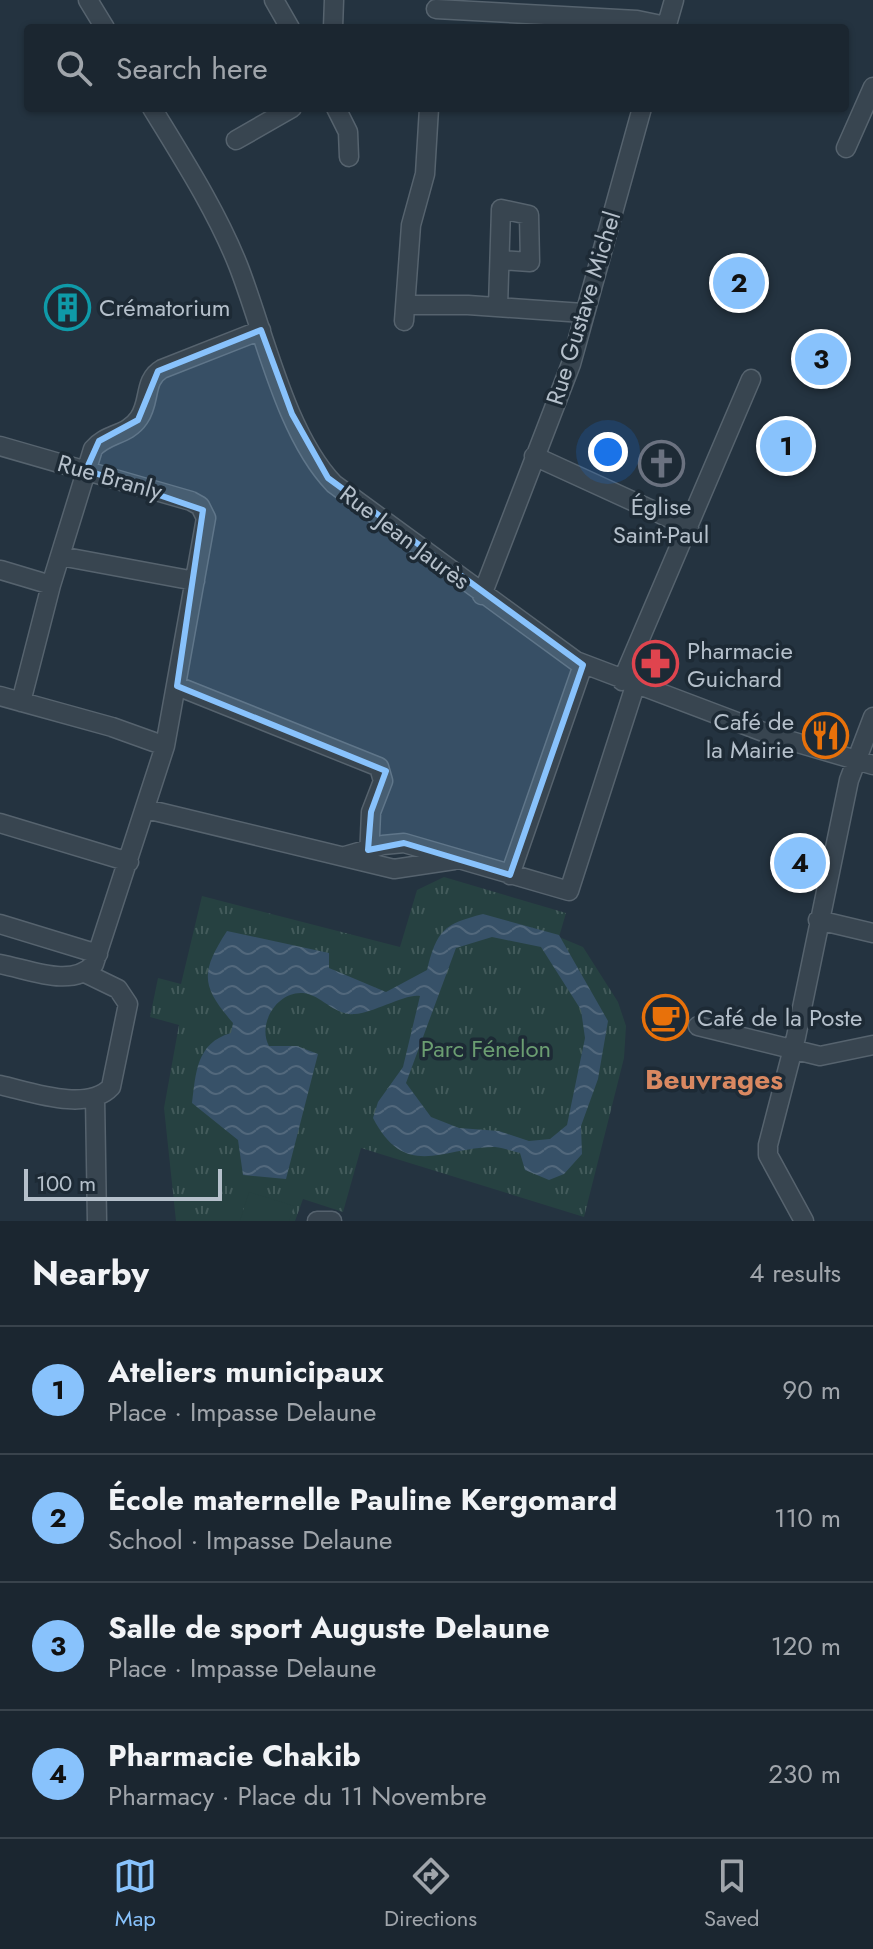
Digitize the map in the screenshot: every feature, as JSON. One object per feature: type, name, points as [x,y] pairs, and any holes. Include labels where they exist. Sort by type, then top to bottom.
[{"type":"street","points":[[88,0],[103,24]]},
{"type":"street","points":[[274,0],[288,24]]},
{"type":"street","points":[[333,24],[334,0]]},
{"type":"street","points":[[667,24],[674,0]]},
{"type":"street","points":[[435,12],[494,20],[637,20],[654,24]]},
{"type":"street","points":[[846,148],[873,87]]},
{"type":"street","name":"Rue Jean Jaurès","points":[[154,112],[225,236],[289,407],[323,472],[349,496],[583,665],[854,761],[873,765]]},
{"type":"street","points":[[236,140],[285,112]]},
{"type":"street","points":[[338,112],[348,132],[349,157]]},
{"type":"street","points":[[429,112],[425,174],[410,233],[405,313],[498,307],[583,313]]},
{"type":"street","name":"Rue Gustave Michel","points":[[482,595],[568,371],[641,112]]},
{"type":"street","points":[[498,307],[501,260]]},
{"type":"street","points":[[21,702],[51,585],[86,470],[99,441],[126,431],[138,420],[145,406],[151,378],[158,371],[261,330]]},
{"type":"street","points":[[369,857],[399,843],[569,891],[628,683],[751,379]]},
{"type":"street","name":"Rue Branly","points":[[0,446],[196,503],[203,510],[205,523],[195,581]]},
{"type":"street","points":[[534,456],[689,527]]},
{"type":"street","points":[[0,964],[68,977],[85,973],[94,964],[165,746],[195,581],[60,556]]},
{"type":"street","points":[[1,570],[51,585]]},
{"type":"street","points":[[510,875],[583,665]]},
{"type":"street","points":[[177,686],[379,767],[383,781],[371,812],[369,857]]},
{"type":"street","points":[[0,696],[103,724],[165,746]]},
{"type":"street","points":[[804,1221],[768,1155],[854,761],[873,717]]},
{"type":"street","points":[[146,809],[345,856],[369,857],[404,870],[440,860],[459,860]]},
{"type":"street","points":[[0,823],[129,862]]},
{"type":"street","points":[[818,920],[873,933]]},
{"type":"street","points":[[0,924],[98,954]]},
{"type":"street","points":[[0,1085],[41,1098],[95,1097],[104,1094],[114,1082],[128,1009],[126,999],[118,989],[85,973]]},
{"type":"street","points":[[698,1026],[793,1051],[827,1056],[873,1045]]},
{"type":"street","points":[[95,1097],[97,1221]]},
{"type":"street","points":[[317,1221],[332,1221]]},
{"type":"highlighted area","points":[[261,330],[292,414],[328,478],[583,665],[510,875],[404,843],[368,850],[371,812],[386,771],[177,686],[203,510],[86,470],[99,441],[138,420],[158,371]]},
{"type":"green space","name":"Parc Fénelon","points":[[444,877],[566,913],[559,937],[583,947],[618,1002],[626,1026],[624,1058],[584,1217],[361,1148],[343,1212],[303,1199],[295,1221],[176,1221],[164,1108],[179,1025],[150,1017],[158,978],[181,984],[202,896],[400,947],[417,890]]},
{"type":"green space","points":[[249,1192],[294,1206],[289,1221],[240,1221]]},
{"type":"water","points":[[483,914],[559,935],[608,1021],[598,1079],[581,1126],[582,1154],[564,1174],[549,1180],[525,1170],[520,1153],[495,1147],[428,1156],[413,1155],[399,1149],[386,1138],[373,1118],[378,1102],[403,1067],[420,996],[348,1014],[303,993],[285,997],[278,1003],[266,1028],[269,1046],[297,1046],[318,1054],[286,1179],[243,1175],[238,1140],[192,1103],[197,1070],[204,1052],[219,1038],[231,1033],[233,1023],[215,999],[208,979],[212,958],[227,931],[329,953],[329,968],[386,992],[427,970],[434,946],[444,931],[459,921]],"holes":[[[492,937],[541,947],[581,1010],[585,1038],[567,1125],[550,1139],[529,1141],[499,1131],[459,1128],[431,1117],[406,1083],[456,948]]]},
{"type":"place","name":"École maternelle Pauline Kergomard","points":[[739,283]]},
{"type":"place","name":"Crématorium","points":[[68,307]]},
{"type":"place","name":"Salle de sport Auguste Delaune","points":[[821,359]]},
{"type":"place","name":"Ateliers municipaux","points":[[786,446]]},
{"type":"place","name":"Église Saint-Paul","points":[[661,464]]},
{"type":"place","name":"Pharmacie Guichard","points":[[656,664]]},
{"type":"place","name":"Café de la Mairie","points":[[825,735]]},
{"type":"place","name":"Pharmacie Chakib","points":[[800,863]]},
{"type":"place","name":"Café de la Poste","points":[[666,1017]]},
{"type":"district","name":"Beuvrages","points":[[714,1079]]}]
